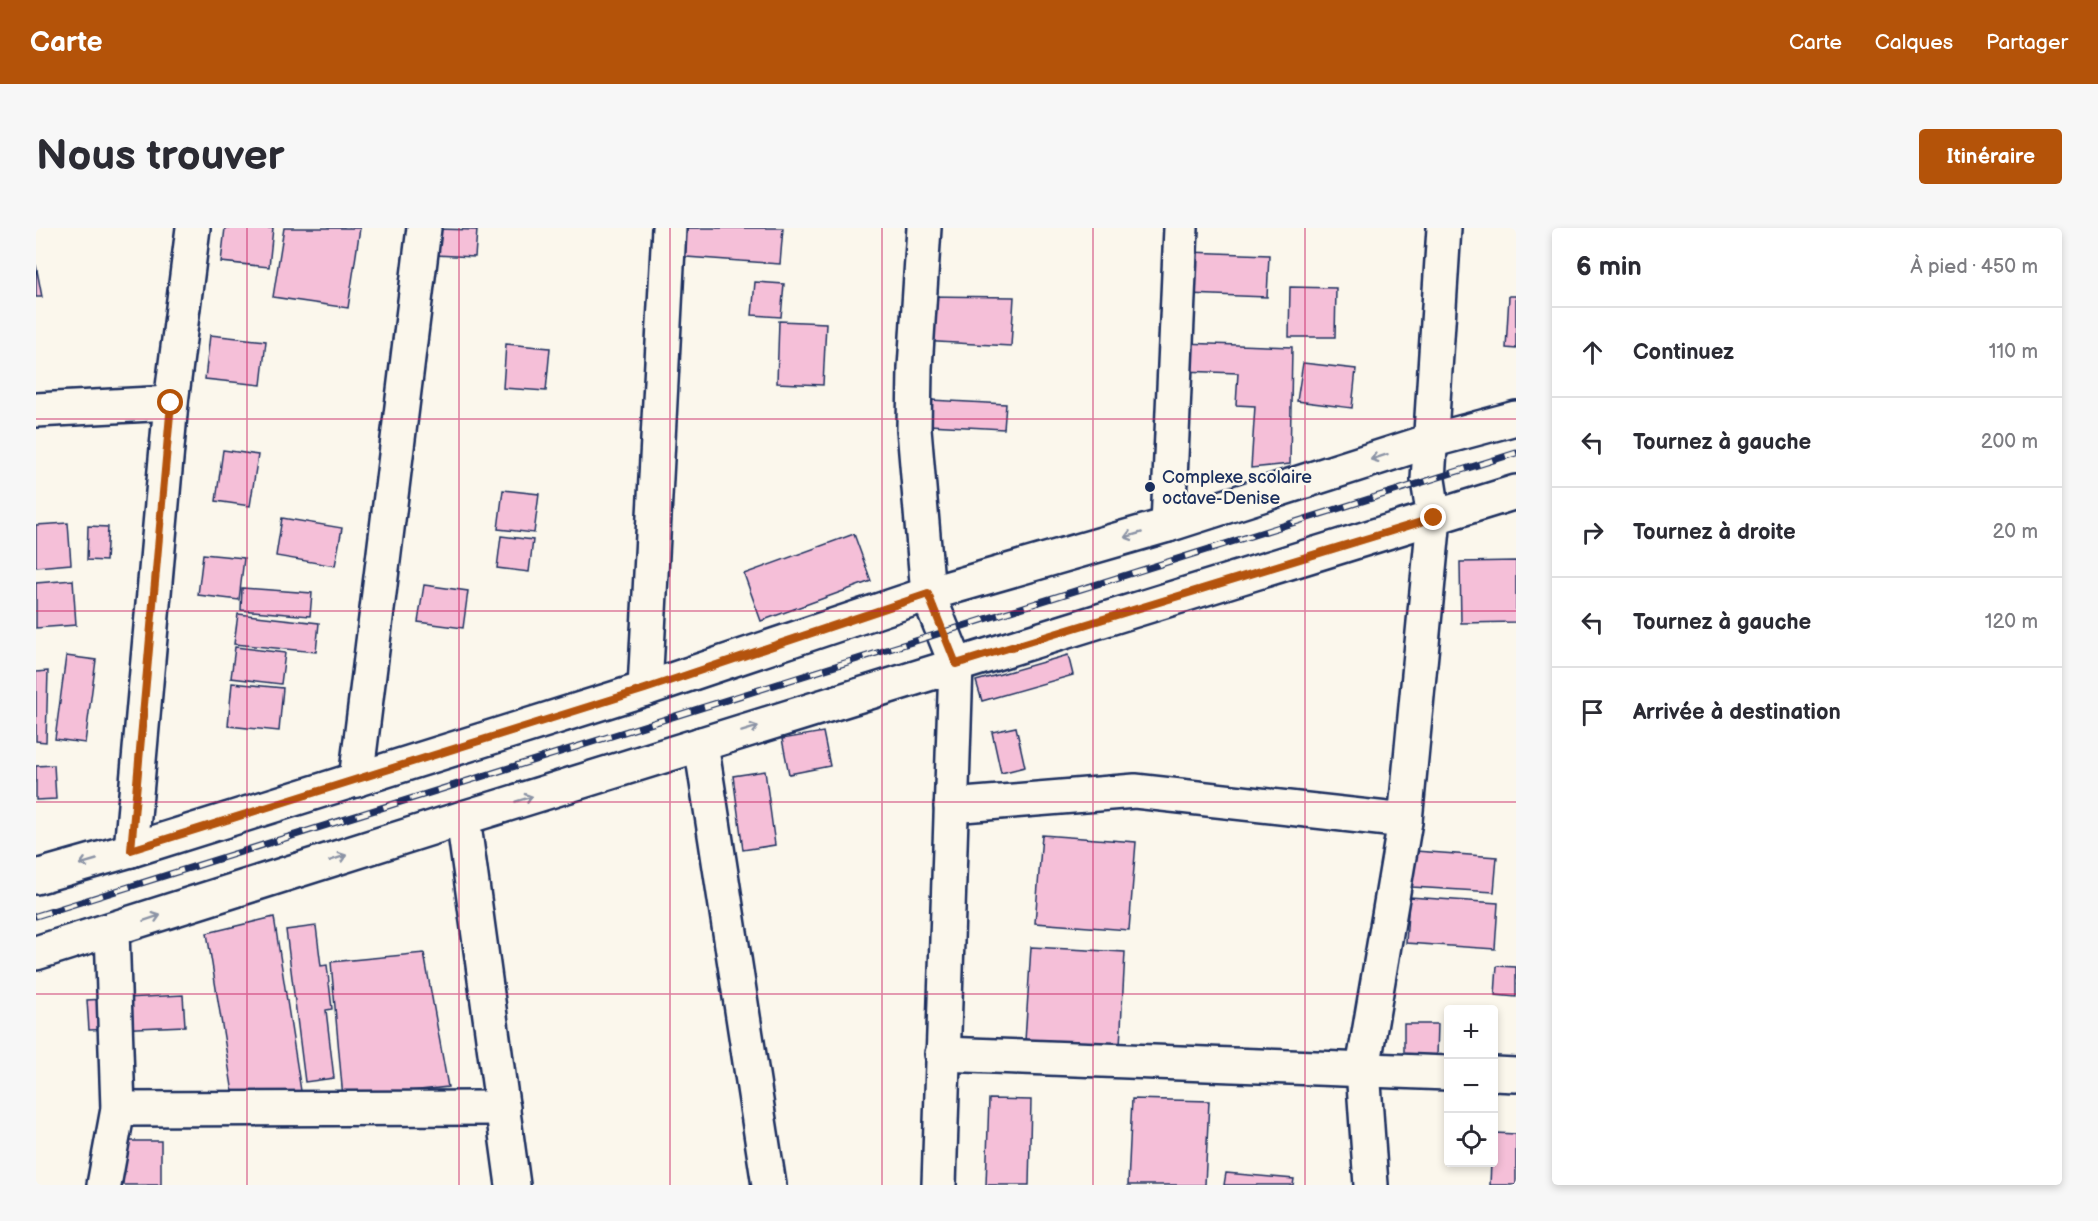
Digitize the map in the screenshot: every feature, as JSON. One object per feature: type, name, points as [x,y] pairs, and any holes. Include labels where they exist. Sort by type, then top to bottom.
[{"type":"street","points":[[131,850],[171,403],[193,228]]},
{"type":"street","points":[[356,780],[424,228]]},
{"type":"street","points":[[645,689],[669,228]]},
{"type":"street","points":[[924,228],[915,368],[914,429],[928,594],[956,664],[939,1185]]},
{"type":"street","points":[[1168,525],[1181,228]]},
{"type":"street","points":[[1371,1185],[1363,1069],[1405,822],[1434,518],[1428,480],[1444,228]]},
{"type":"street","points":[[36,410],[171,403]]},
{"type":"street","points":[[36,877],[131,850],[645,689],[928,594],[1168,525],[1430,441],[1516,418]]},
{"type":"street","points":[[36,953],[956,664],[1516,492]]},
{"type":"street","points":[[701,744],[769,1185]]},
{"type":"street","points":[[951,806],[1135,791],[1405,822]]},
{"type":"street","points":[[463,818],[513,1185]]},
{"type":"street","points":[[104,1185],[118,1109],[112,931]]},
{"type":"street","points":[[942,1054],[1444,1072]]},
{"type":"street","points":[[1498,1074],[1516,1075]]},
{"type":"street","points":[[118,1109],[503,1108]]},
{"type":"building","points":[[225,228],[273,228],[269,267],[221,262]]},
{"type":"building","points":[[284,228],[360,228],[348,308],[273,297]]},
{"type":"building","points":[[675,228],[783,228],[780,264],[673,256]]},
{"type":"building","points":[[436,229],[477,230],[475,257],[435,255]]},
{"type":"building","points":[[1189,252],[1269,255],[1267,297],[1188,294]]},
{"type":"building","points":[[36,265],[42,297],[36,297]]},
{"type":"building","points":[[755,282],[784,284],[781,317],[752,315]]},
{"type":"building","points":[[1290,287],[1336,288],[1335,337],[1289,337]]},
{"type":"building","points":[[923,296],[1014,297],[1011,346],[920,341]]},
{"type":"building","points":[[1509,296],[1516,296],[1516,349],[1506,348]]},
{"type":"building","points":[[779,321],[826,323],[823,385],[777,383]]},
{"type":"building","points":[[210,335],[266,341],[261,385],[205,379]]},
{"type":"building","points":[[1183,343],[1292,347],[1290,464],[1251,468],[1255,406],[1236,405],[1238,373],[1182,371]]},
{"type":"building","points":[[506,344],[550,348],[546,391],[503,388]]},
{"type":"building","points":[[1303,363],[1356,369],[1352,408],[1297,401]]},
{"type":"building","points":[[930,400],[1006,404],[1004,429],[929,425]]},
{"type":"building","points":[[223,450],[258,455],[250,506],[216,501]]},
{"type":"building","points":[[503,490],[539,494],[534,533],[498,529]]},
{"type":"building","points":[[282,518],[342,528],[335,566],[276,556]]},
{"type":"building","points":[[68,523],[71,564],[36,567],[36,525]]},
{"type":"building","points":[[88,526],[108,527],[106,561],[87,560]]},
{"type":"building","points":[[854,534],[871,581],[761,621],[744,574]]},
{"type":"building","points":[[501,536],[533,540],[529,572],[497,568]]},
{"type":"building","points":[[203,554],[244,558],[239,600],[198,595]]},
{"type":"building","points":[[1516,561],[1516,622],[1461,623],[1460,562]]},
{"type":"building","points":[[73,580],[76,625],[36,628],[36,583]]},
{"type":"building","points":[[424,585],[468,591],[463,628],[418,622]]},
{"type":"building","points":[[242,588],[312,593],[310,616],[241,610]]},
{"type":"building","points":[[238,614],[319,623],[316,652],[234,644]]},
{"type":"building","points":[[235,647],[285,653],[281,684],[231,678]]},
{"type":"building","points":[[1068,655],[1073,675],[982,701],[976,681]]},
{"type":"building","points":[[66,656],[96,660],[85,743],[55,739]]},
{"type":"building","points":[[48,671],[46,742],[36,741],[36,672]]},
{"type":"building","points":[[232,683],[283,688],[279,731],[228,726]]},
{"type":"building","points":[[1016,727],[1025,767],[1001,773],[992,732]]},
{"type":"building","points":[[823,732],[830,766],[789,774],[782,739]]},
{"type":"building","points":[[54,765],[56,799],[36,800],[36,766]]},
{"type":"building","points":[[765,771],[775,845],[743,850],[733,776]]},
{"type":"building","points":[[1042,835],[1136,842],[1129,930],[1035,923]]},
{"type":"building","points":[[1415,851],[1497,857],[1494,892],[1412,887]]},
{"type":"building","points":[[1409,897],[1498,903],[1495,949],[1406,943]]},
{"type":"building","points":[[274,917],[301,1091],[234,1099],[207,933]]},
{"type":"building","points":[[316,926],[321,966],[327,965],[332,1009],[326,1010],[334,1078],[305,1082],[286,930]]},
{"type":"building","points":[[1031,947],[1125,952],[1120,1046],[1025,1041]]},
{"type":"building","points":[[424,953],[448,1087],[343,1098],[331,962]]},
{"type":"building","points":[[1497,966],[1516,967],[1516,997],[1495,995]]},
{"type":"building","points":[[183,995],[185,1026],[89,1030],[87,1000]]},
{"type":"building","points":[[1404,1024],[1438,1024],[1437,1057],[1404,1056]]},
{"type":"building","points":[[989,1099],[1031,1100],[1029,1185],[986,1185]]},
{"type":"building","points":[[1132,1099],[1209,1101],[1205,1185],[1128,1185]]},
{"type":"building","points":[[1498,1133],[1516,1134],[1516,1185],[1490,1185],[1491,1167],[1498,1167]]},
{"type":"building","points":[[123,1141],[161,1141],[161,1185],[123,1185]]},
{"type":"building","points":[[1226,1173],[1294,1179],[1293,1185],[1224,1185]]},
{"type":"railway","points":[[36,916],[1516,453]]},
{"type":"place","name":"Complexe scolaire octave-Denise","points":[[1150,487]]},
{"type":"route","points":[[171,403],[131,850],[645,689],[928,594],[956,664],[1434,518]]}]
